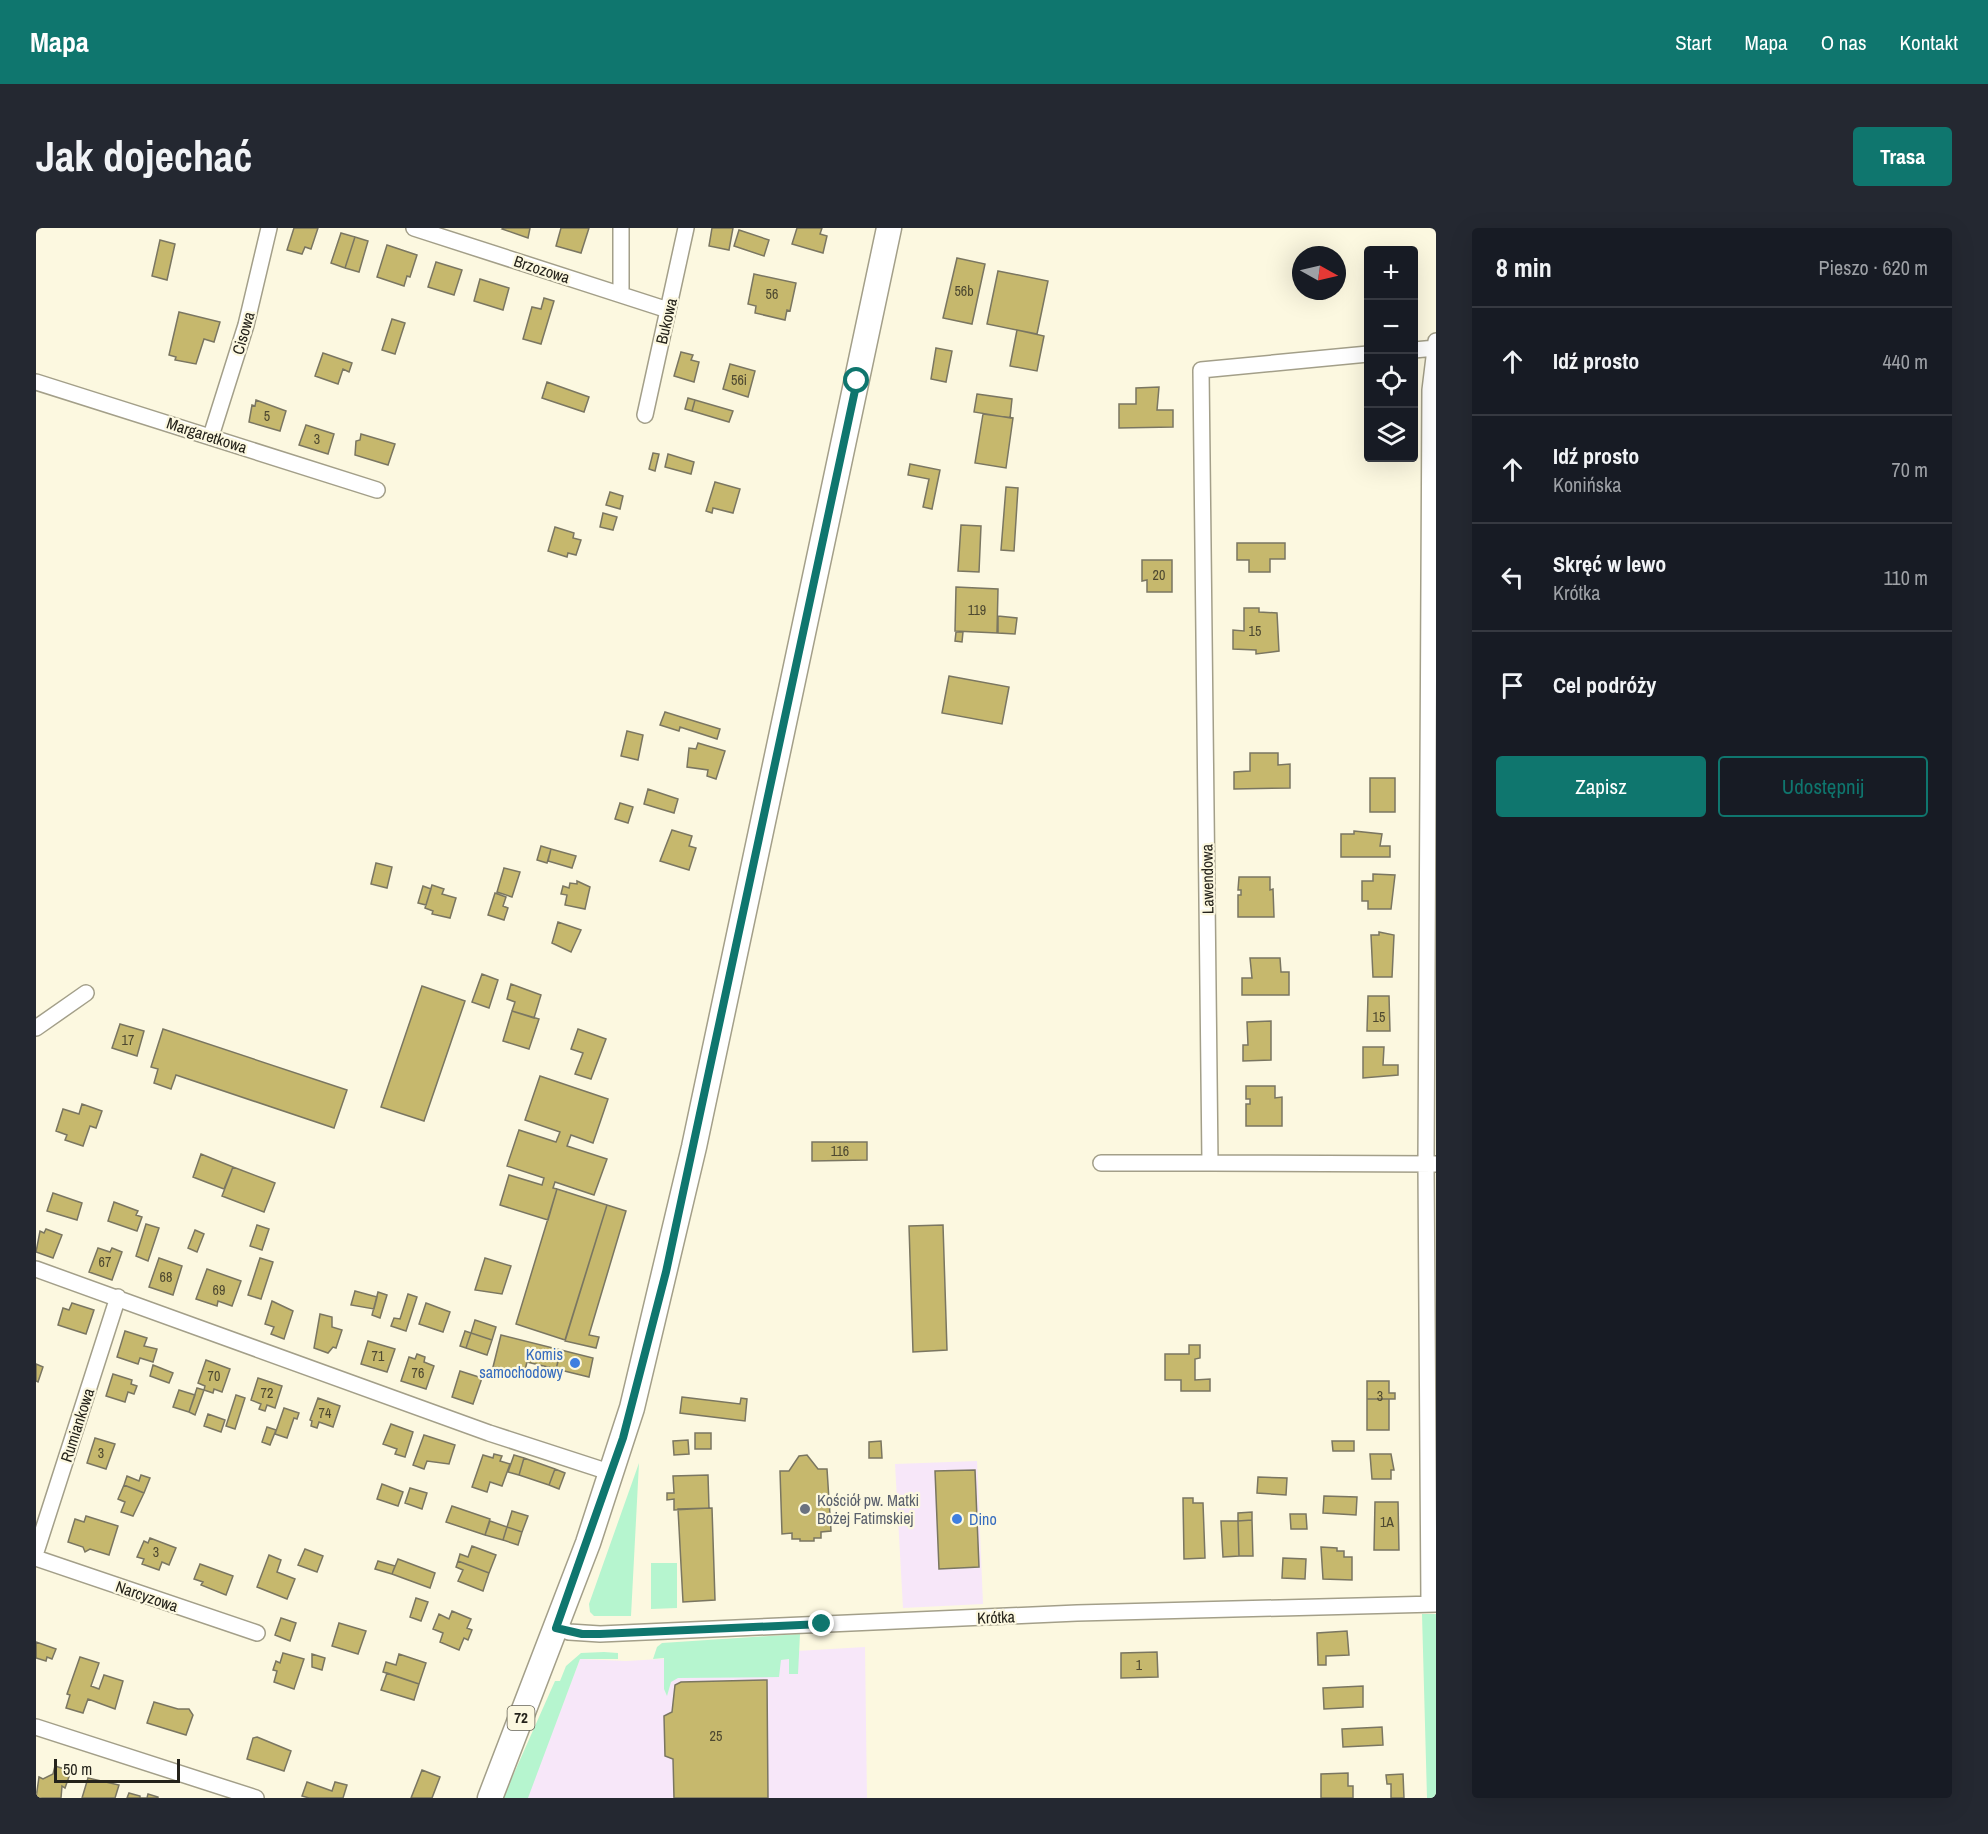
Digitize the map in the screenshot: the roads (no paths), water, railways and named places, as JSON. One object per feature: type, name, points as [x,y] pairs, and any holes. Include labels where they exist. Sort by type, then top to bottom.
[{"type":"main road","name":"72","points":[[490,1798],[556,1628],[612,1473],[643,1365],[694,1147],[889,228]]},
{"type":"street","name":"Cisowa","points":[[211,436],[246,325],[270,228]]},
{"type":"street","name":"Brzozowa","points":[[414,228],[668,310]]},
{"type":"street","points":[[621,228],[621,294]]},
{"type":"street","name":"Bukowa","points":[[645,415],[686,228]]},
{"type":"street","points":[[1418,349],[1435,346],[1430,390],[1433,1604]]},
{"type":"street","name":"Lawendowa","points":[[1210,1163],[1201,369],[1364,354]]},
{"type":"street","name":"Margaretkowa","points":[[36,382],[376,490]]},
{"type":"street","points":[[36,1028],[86,993]]},
{"type":"street","points":[[1101,1163],[1431,1164]]},
{"type":"street","points":[[36,1269],[489,1433],[612,1473]]},
{"type":"street","name":"Rumiankowa","points":[[36,1552],[118,1297]]},
{"type":"street","name":"Narcyzowa","points":[[36,1558],[258,1633]]},
{"type":"street","name":"Krótka","points":[[556,1628],[576,1633],[600,1634],[1077,1613],[1433,1604]]},
{"type":"street","points":[[36,1727],[256,1798]]},
{"type":"place","name":"Komis samochodowy","points":[[575,1363]]},
{"type":"place","name":"Kościół pw. Matki Bożej Fatimskiej","points":[[805,1509]]},
{"type":"place","name":"Dino","points":[[957,1519]]}]
